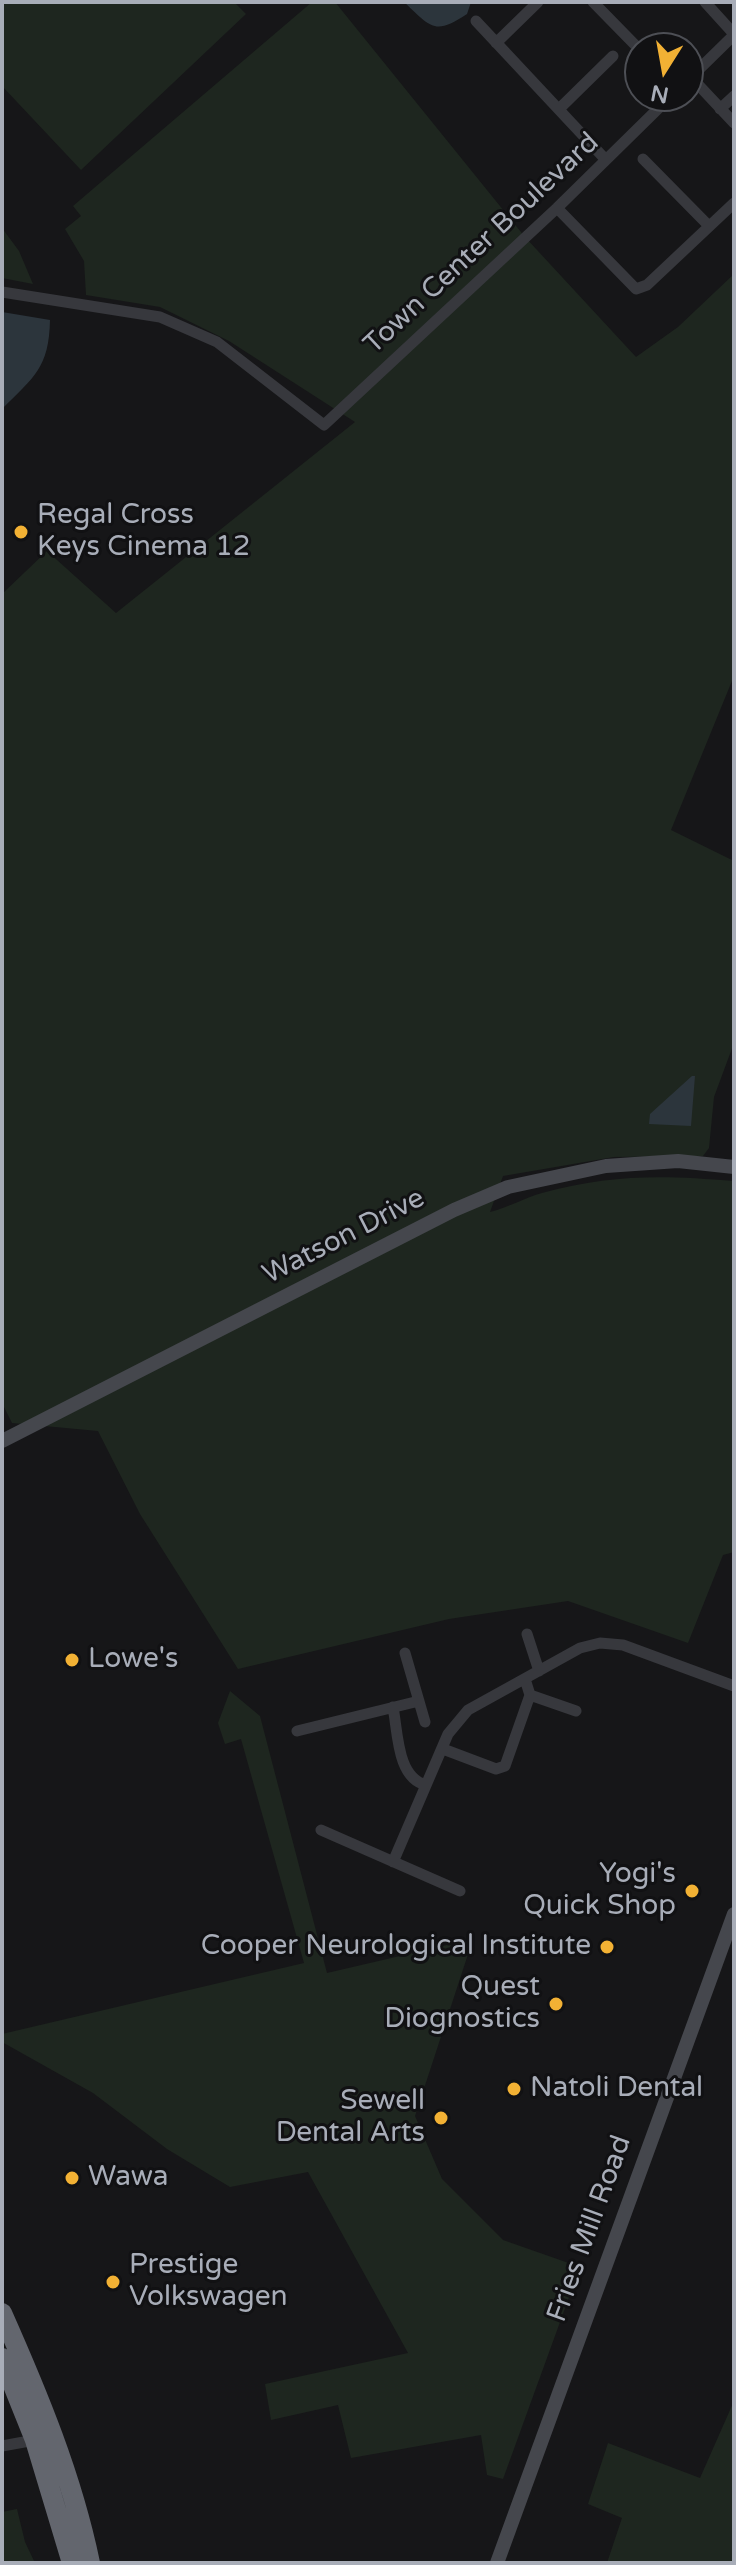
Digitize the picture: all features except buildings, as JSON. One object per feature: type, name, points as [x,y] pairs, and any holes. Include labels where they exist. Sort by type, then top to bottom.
[{"type":"highway","points":[[2,2313],[34,2383],[52,2434],[90,2563]]},
{"type":"highway","points":[[2,2358],[35,2440],[72,2563]]},
{"type":"street","points":[[496,43],[538,2]]},
{"type":"street","points":[[593,2],[624,34]]},
{"type":"street","points":[[704,63],[734,34],[705,2]]},
{"type":"street","points":[[476,21],[606,160]]},
{"type":"street","points":[[559,109],[613,56]]},
{"type":"street","points":[[704,93],[734,123]]},
{"type":"street","points":[[720,109],[734,96]]},
{"type":"street","name":"Town Center Boulevard","points":[[2,292],[160,317],[217,342],[324,425],[557,208],[655,112]]},
{"type":"street","points":[[643,159],[709,226]]},
{"type":"street","points":[[557,208],[636,289],[647,285],[734,203]]},
{"type":"street","name":"Watson Drive","points":[[2,1441],[440,1217],[508,1187],[606,1166],[678,1161],[734,1167]]},
{"type":"street","points":[[527,1634],[539,1671]]},
{"type":"street","points":[[393,1862],[448,1734],[468,1710],[580,1648],[600,1643],[623,1645],[734,1686]]},
{"type":"street","points":[[405,1653],[425,1722]]},
{"type":"street","points":[[443,1749],[496,1769],[505,1766],[530,1695],[525,1679]]},
{"type":"street","points":[[530,1695],[576,1711]]},
{"type":"street","points":[[297,1731],[419,1701]]},
{"type":"street","points":[[393,1707],[406,1771],[415,1782],[426,1785]]},
{"type":"street","points":[[321,1830],[460,1891]]},
{"type":"street","name":"Fries Mill Road","points":[[497,2563],[734,1914]]},
{"type":"street","points":[[2,2446],[35,2440]]},
{"type":"shaded area","points":[[2,2],[234,2],[246,14],[81,170],[2,86]]},
{"type":"shaded area","points":[[312,2],[335,2],[525,237],[636,357],[678,327],[734,274],[734,676],[671,830],[734,861],[734,1043],[714,1097],[709,1148],[703,1156],[614,1157],[503,1176],[490,1212],[542,1193],[614,1179],[660,1177],[734,1181],[734,1552],[723,1555],[688,1643],[568,1601],[449,1619],[238,1669],[140,1514],[98,1431],[12,1423],[2,1403],[2,594],[47,551],[116,613],[355,422],[229,341],[160,307],[86,295],[84,261],[65,229],[81,216],[73,206]]},
{"type":"shaded area","points":[[404,2],[471,2],[467,14],[456,21],[433,26]]},
{"type":"shaded area","points":[[2,228],[19,251],[33,284],[2,278]]},
{"type":"shaded area","points":[[2,312],[50,320],[43,361],[2,409]]},
{"type":"shaded area","points":[[695,1076],[691,1126],[649,1124],[650,1114]]},
{"type":"shaded area","points":[[230,1691],[260,1716],[327,1973],[473,1939],[415,2116],[442,2179],[503,2240],[580,2267],[503,2479],[487,2475],[481,2435],[351,2458],[338,2405],[271,2420],[265,2384],[408,2353],[308,2172],[230,2187],[167,2149],[93,2093],[2,2042],[2,2034],[304,1963],[241,1739],[225,1744],[218,1723]]},
{"type":"shaded area","points":[[734,2401],[734,2563],[607,2563],[622,2518],[588,2504],[608,2443],[700,2478]]},
{"type":"shaded area","points":[[17,2509],[25,2542],[35,2563],[2,2563],[2,2512]]},
{"type":"place","name":"Regal Cross Keys Cinema 12","points":[[21,532]]},
{"type":"place","name":"Lowe's","points":[[72,1660]]},
{"type":"place","name":"Yogi's Quick Shop","points":[[692,1891]]},
{"type":"place","name":"Cooper Neurological Institute","points":[[607,1947]]},
{"type":"place","name":"Quest Diognostics","points":[[556,2004]]},
{"type":"place","name":"Natoli Dental","points":[[514,2089]]},
{"type":"place","name":"Sewell Dental Arts","points":[[441,2118]]},
{"type":"place","name":"Wawa","points":[[72,2178]]},
{"type":"place","name":"Prestige Volkswagen","points":[[113,2282]]}]
